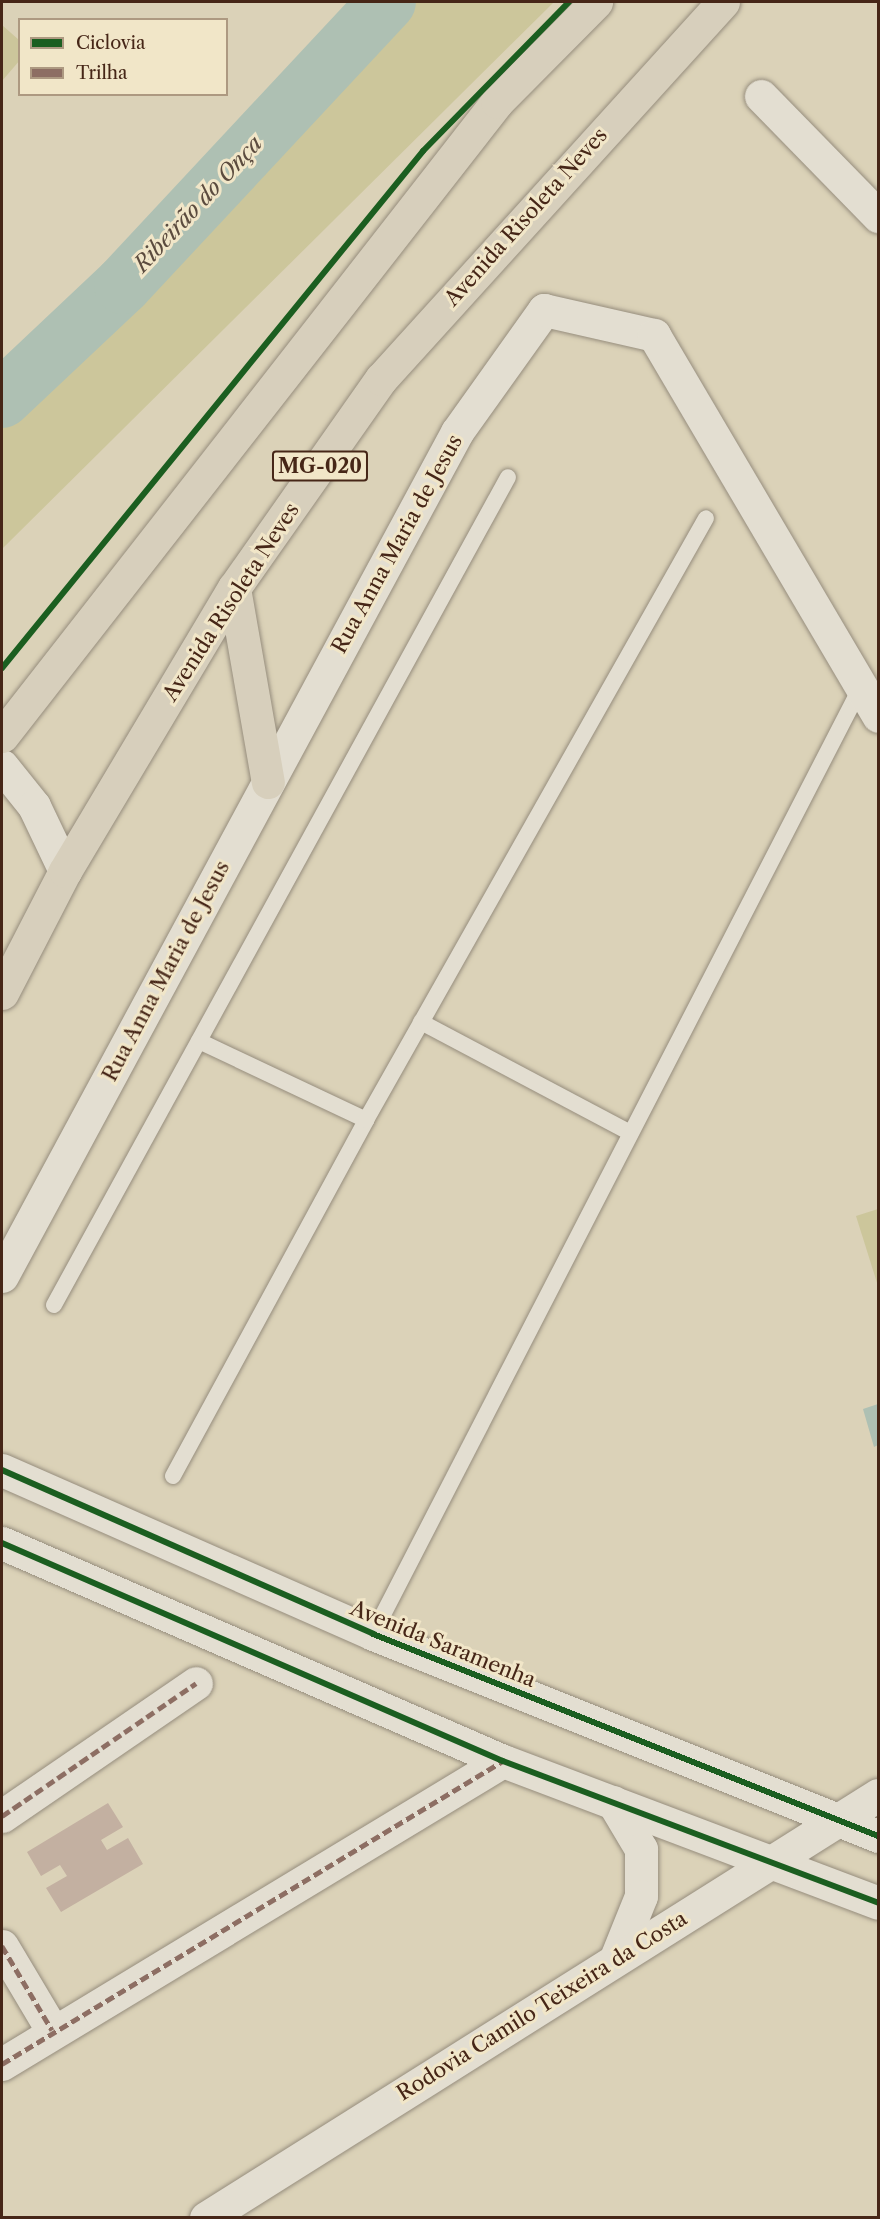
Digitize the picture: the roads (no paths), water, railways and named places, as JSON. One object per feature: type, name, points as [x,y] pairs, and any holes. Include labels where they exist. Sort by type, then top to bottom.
[{"type":"highway","points":[[2,736],[497,102],[596,2]]},
{"type":"highway","name":"Avenida Risoleta Neves","points":[[2,993],[65,871],[234,588],[381,379],[723,2]]},
{"type":"highway","points":[[234,588],[268,782]]},
{"type":"street","points":[[761,96],[879,216]]},
{"type":"street","name":"Rua Anna Maria de Jesus","points":[[2,1276],[457,432],[544,310],[654,335],[879,716]]},
{"type":"street","points":[[2,766],[34,806],[65,871]]},
{"type":"street","name":"Avenida Saramenha","points":[[2,1470],[373,1634],[879,1836]]},
{"type":"street","points":[[2,1543],[503,1761],[774,1860],[879,1903]]},
{"type":"street","points":[[2,1816],[196,1683]]},
{"type":"street","points":[[2,2064],[52,2030],[503,1761]]},
{"type":"street","name":"Rodovia Camilo Teixeira da Costa","points":[[206,2217],[616,1958],[879,1796]]},
{"type":"street","points":[[613,1802],[641,1849],[641,1896],[616,1958]]},
{"type":"street","points":[[2,1946],[52,2030]]},
{"type":"lane","points":[[54,1305],[508,477]]},
{"type":"lane","points":[[173,1476],[366,1120],[706,518]]},
{"type":"lane","points":[[373,1634],[629,1132],[861,687]]},
{"type":"lane","points":[[421,1022],[629,1132]]},
{"type":"lane","points":[[199,1041],[366,1120]]},
{"type":"waterway","name":"Ribeirão do Onça","points":[[2,399],[123,285],[387,2]]}]
